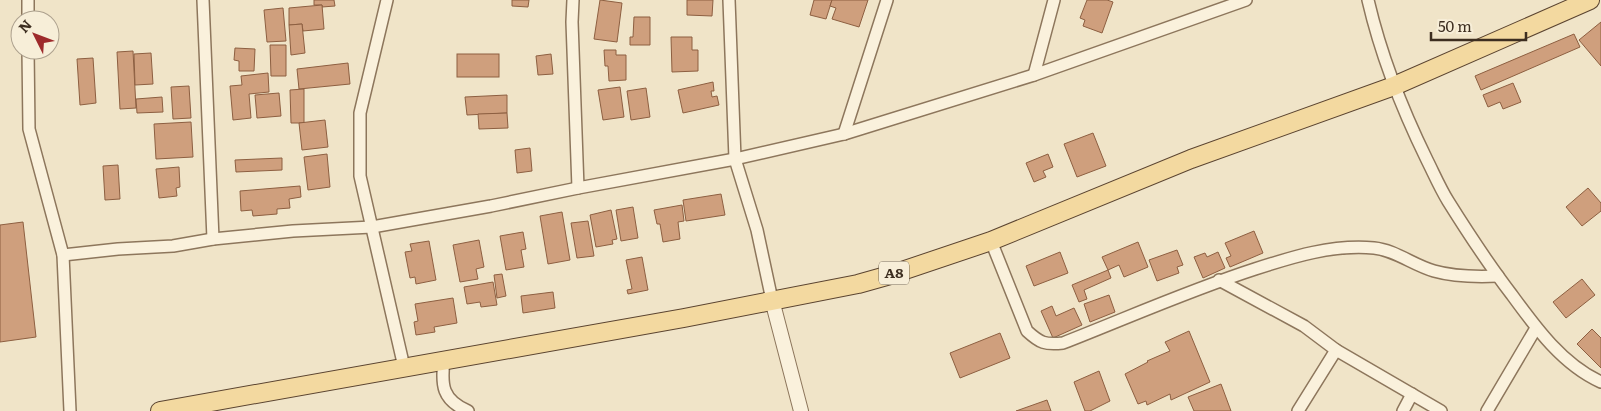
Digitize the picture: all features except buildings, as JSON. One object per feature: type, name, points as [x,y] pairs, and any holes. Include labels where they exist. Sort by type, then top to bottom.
[{"type":"main road","name":"A8","points":[[160,411],[684,318],[858,284],[890,275],[991,241],[1191,159],[1394,86],[1590,0]]},
{"type":"street","points":[[202,0],[213,239]]},
{"type":"street","points":[[387,0],[360,113],[360,176],[404,367]]},
{"type":"street","points":[[573,0],[572,22],[578,188]]},
{"type":"street","points":[[729,0],[735,158],[757,230],[772,300],[801,411]]},
{"type":"street","points":[[844,134],[887,0]]},
{"type":"street","points":[[1034,75],[1054,0]]},
{"type":"street","points":[[63,255],[173,246],[213,239],[293,231],[372,227],[491,206],[735,158],[844,134],[1034,75],[1246,0]]},
{"type":"street","points":[[1368,0],[1394,86],[1415,136],[1447,200],[1498,276],[1536,328],[1577,367],[1590,377],[1601,382]]},
{"type":"street","points":[[28,60],[29,129],[63,255],[70,411]]},
{"type":"street","points":[[991,241],[1027,331],[1037,340],[1049,344],[1063,343],[1220,280],[1295,256],[1338,249],[1374,248],[1391,252],[1433,271],[1464,276],[1498,276]]},
{"type":"street","points":[[1220,280],[1304,326],[1336,350],[1441,411]]},
{"type":"street","points":[[1488,411],[1536,328]]},
{"type":"street","points":[[1298,411],[1336,350]]},
{"type":"street","points":[[444,360],[442,379],[444,390],[450,400],[468,411]]},
{"type":"street","points":[[1403,411],[1412,394]]}]
